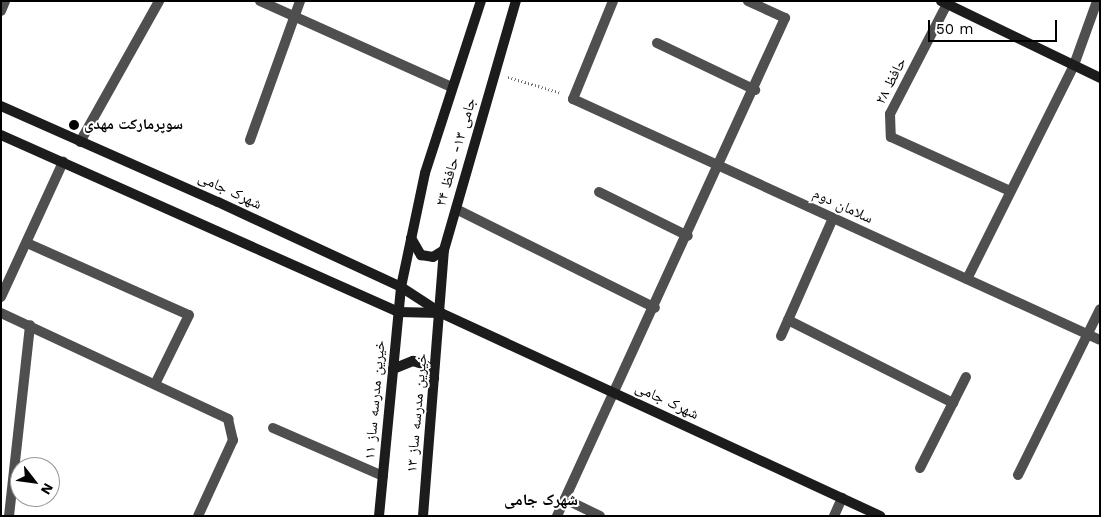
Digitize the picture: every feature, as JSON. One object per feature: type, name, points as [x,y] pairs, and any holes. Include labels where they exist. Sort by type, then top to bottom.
[{"type":"street","points":[[1,10],[6,1]]},
{"type":"street","points":[[80,142],[159,1]]},
{"type":"street","points":[[260,1],[451,87]]},
{"type":"street","points":[[250,140],[300,1]]},
{"type":"street","name":"جامی ۱۳- حافظ ۲۴","points":[[400,287],[451,87],[481,1]]},
{"type":"street","name":"جامی ۱۳- حافظ ۲۴","points":[[441,313],[444,250],[516,1]]},
{"type":"street","points":[[573,100],[612,1]]},
{"type":"street","points":[[557,516],[755,90],[784,18],[748,1]]},
{"type":"street","points":[[967,280],[1074,65],[1097,1]]},
{"type":"street","points":[[944,3],[1100,78]]},
{"type":"street","name":"حافظ ۲۸","points":[[944,3],[890,114],[891,137],[1010,191]]},
{"type":"street","points":[[657,43],[755,90]]},
{"type":"street","name":"سلامان دوم","points":[[573,100],[1100,340]]},
{"type":"street","name":"شهرک جامی","points":[[1,106],[400,287],[441,313],[880,516]]},
{"type":"street","name":"شهرک جامی","points":[[1,135],[399,312],[441,313]]},
{"type":"street","points":[[1,297],[63,162]]},
{"type":"street","points":[[599,192],[688,236]]},
{"type":"street","points":[[456,209],[655,308]]},
{"type":"street","points":[[781,336],[833,218]]},
{"type":"street","points":[[412,237],[421,255],[433,257],[444,250]]},
{"type":"street","points":[[27,243],[189,314],[154,384]]},
{"type":"street","name":"۱۱ خیرین مدرسه ساز","points":[[379,516],[400,287]]},
{"type":"street","points":[[1018,475],[1100,309]]},
{"type":"street","points":[[1,313],[228,419],[234,429],[233,440],[198,516]]},
{"type":"street","name":"۱۳ خیرین مدرسه ساز","points":[[423,516],[441,313]]},
{"type":"street","points":[[788,320],[953,403]]},
{"type":"street","points":[[9,516],[30,325]]},
{"type":"street","points":[[393,369],[406,362],[420,362],[435,379]]},
{"type":"street","points":[[920,468],[966,376]]},
{"type":"street","points":[[273,428],[383,476]]},
{"type":"street","points":[[834,516],[842,498]]},
{"type":"street","points":[[566,499],[600,516]]},
{"type":"path","points":[[494,73],[547,86],[573,100]]},
{"type":"place","name":"سوپرمارکت مهدی","points":[[74,125]]},
{"type":"district","name":"شهرک جامی","points":[[541,500]]}]
